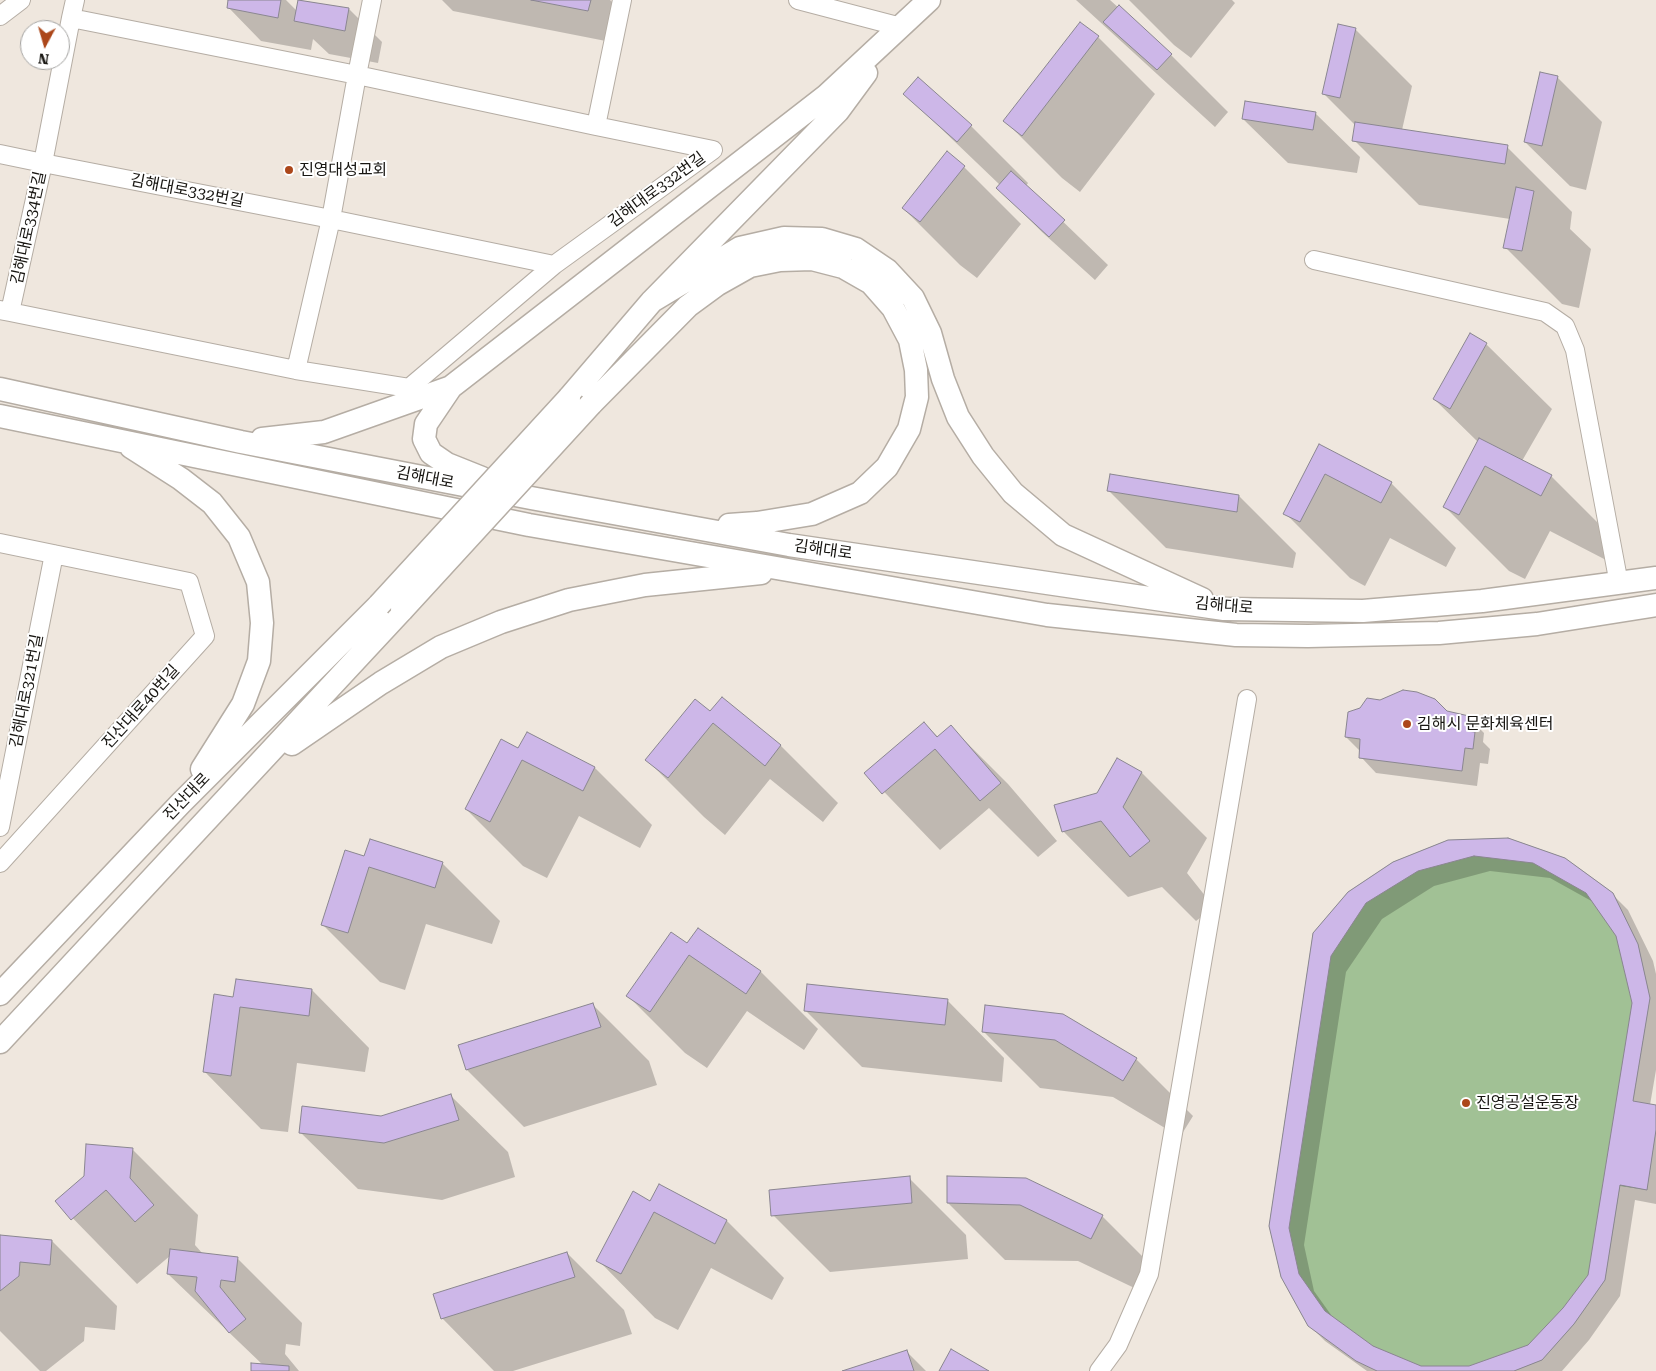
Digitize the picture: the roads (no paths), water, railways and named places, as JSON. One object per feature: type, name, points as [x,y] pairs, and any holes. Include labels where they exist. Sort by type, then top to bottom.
[{"type":"main road","points":[[531,498],[447,464],[431,453],[424,439],[426,424],[451,387],[826,96],[929,0]]},
{"type":"main road","points":[[652,301],[838,111],[901,27]]},
{"type":"main road","points":[[652,301],[740,248],[784,238],[822,239],[856,249],[887,270],[913,298],[930,333],[943,379],[958,417],[984,456],[1013,493],[1063,535],[1224,609]]},
{"type":"main road","points":[[258,767],[591,404],[688,306],[718,284],[750,266],[780,260],[812,259],[842,266],[871,283],[893,308],[910,340],[916,370],[917,397],[909,429],[888,467],[860,493],[812,514],[757,523],[694,527]]},
{"type":"main road","name":"진산대로","points":[[0,994],[181,803],[379,605],[569,398],[652,301]]},
{"type":"main road","points":[[241,442],[324,432],[451,387]]},
{"type":"main road","name":"김해대로","points":[[0,389],[241,442],[789,545],[1224,609],[1364,611],[1482,601],[1656,578]]},
{"type":"main road","name":"김해대로","points":[[0,416],[118,438],[529,525],[1047,615],[1236,635],[1440,633],[1537,624],[1656,605]]},
{"type":"main road","points":[[118,438],[181,479],[212,502],[239,537],[258,582],[262,623],[260,661],[243,704],[181,803]]},
{"type":"main road","points":[[258,767],[381,682],[441,647],[501,622],[569,600],[645,585],[788,570]]},
{"type":"main road","name":"진산대로","points":[[0,1042],[258,767]]},
{"type":"street","points":[[0,16],[21,0]]},
{"type":"street","points":[[43,163],[74,0]]},
{"type":"street","points":[[296,370],[331,219],[372,0]]},
{"type":"street","points":[[596,126],[622,0]]},
{"type":"street","points":[[798,0],[901,27]]},
{"type":"street","name":"김해대로332번길","points":[[5,311],[296,370],[409,388],[554,265],[713,150],[71,18]]},
{"type":"street","name":"김해대로332번길","points":[[0,154],[554,265]]},
{"type":"street","name":"김해대로334번길","points":[[5,311],[43,163]]},
{"type":"street","points":[[1314,260],[1545,312],[1565,326],[1575,350],[1619,584]]},
{"type":"street","points":[[0,543],[54,554]]},
{"type":"street","name":"진산대로40번길","points":[[0,863],[205,636],[189,582],[54,554]]},
{"type":"street","name":"김해대로321번길","points":[[0,827],[54,554]]},
{"type":"street","points":[[1099,1371],[1118,1345],[1149,1274],[1247,699]]},
{"type":"place","name":"진영대성교회","points":[[289,170]]},
{"type":"place","name":"김해시 문화체육센터","points":[[1407,724]]},
{"type":"place","name":"진영공설운동장","points":[[1466,1103]]}]
